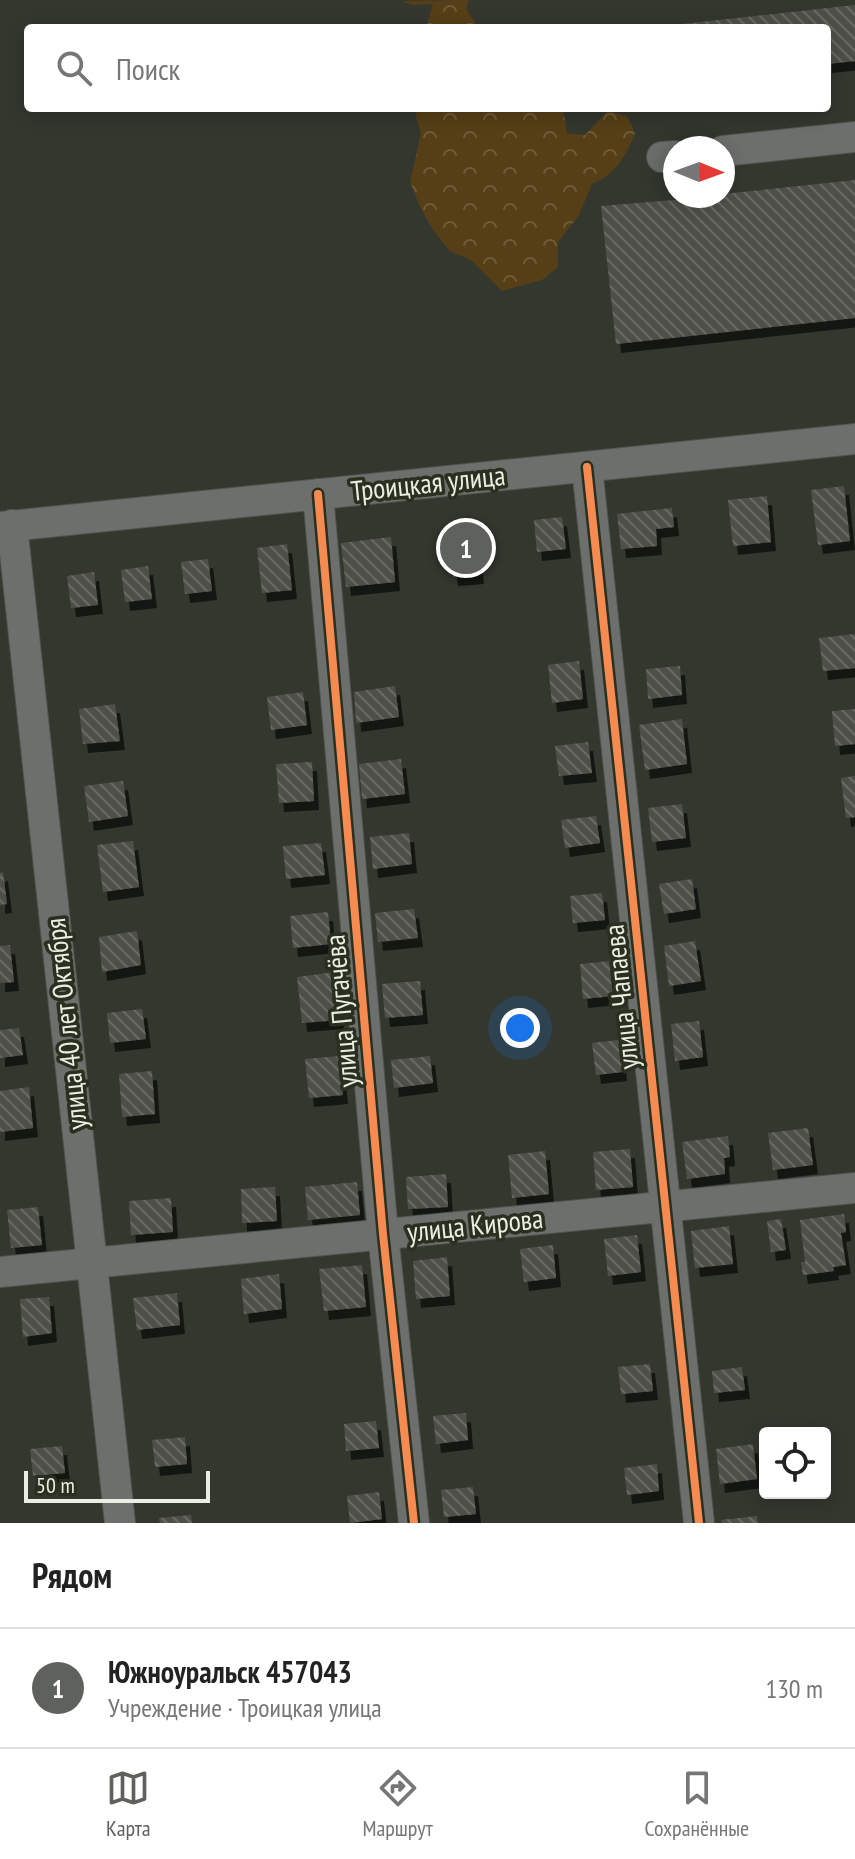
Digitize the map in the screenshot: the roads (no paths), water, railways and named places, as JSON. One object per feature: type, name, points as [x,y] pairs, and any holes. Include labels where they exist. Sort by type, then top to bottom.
[{"type":"street","points":[[735,150],[855,137]]},
{"type":"street","name":"Троицкая улица","points":[[6,526],[855,439]]},
{"type":"street","name":"улица Чапаева","points":[[587,467],[699,1523]]},
{"type":"street","name":"улица Пугачёва","points":[[318,494],[383,1234],[414,1523]]},
{"type":"street","name":"улица 40 лет Октября","points":[[6,526],[120,1523]]},
{"type":"street","name":"улица Кирова","points":[[0,1272],[855,1188]]},
{"type":"place","name":"Южноуральск 457043","points":[[466,548]]}]
